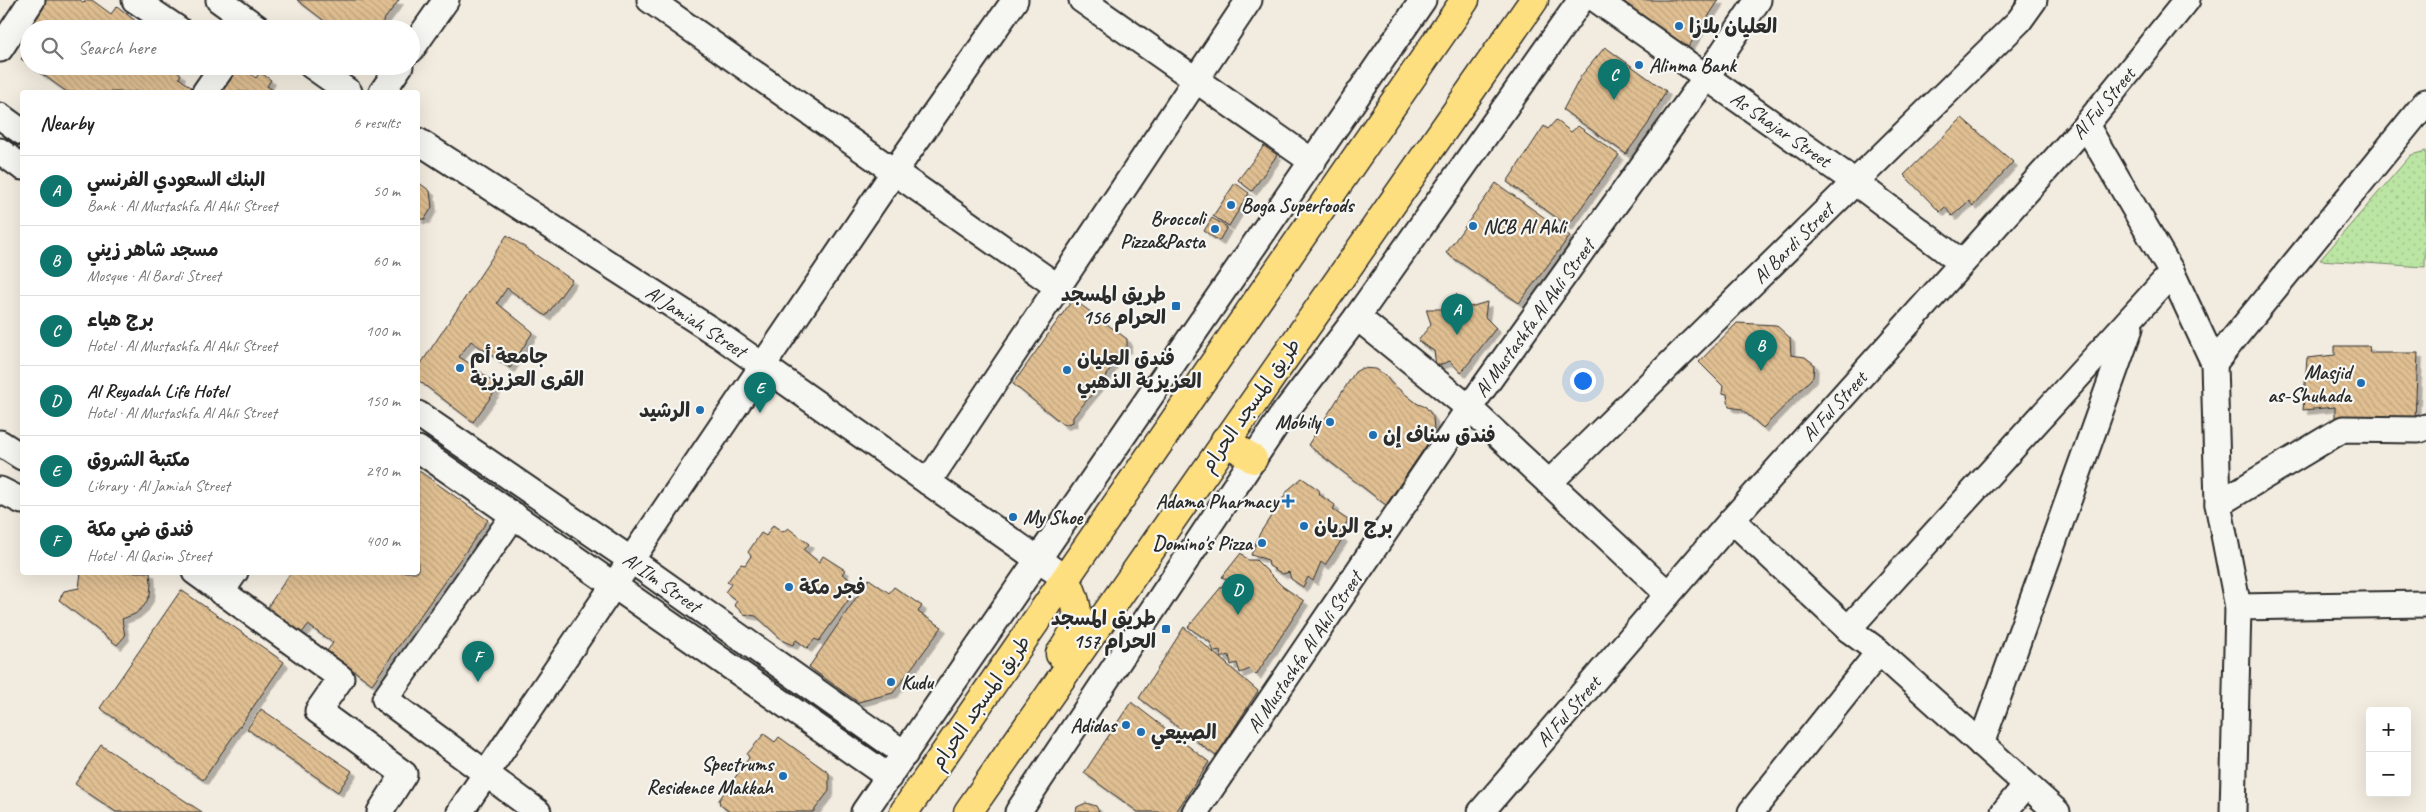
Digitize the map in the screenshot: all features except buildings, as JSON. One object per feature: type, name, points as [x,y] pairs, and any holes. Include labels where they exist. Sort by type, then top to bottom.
[{"type":"main road","name":"طريق المسجد الحرام","points":[[904,812],[1465,0]]},
{"type":"main road","name":"طريق المسجد الحرام","points":[[968,812],[1225,440],[1534,0]]},
{"type":"main road","points":[[1225,440],[1253,459]]},
{"type":"main road","points":[[958,812],[962,794],[1075,633],[1077,602],[1066,579]]},
{"type":"street","points":[[0,49],[8,19],[32,0]]},
{"type":"street","points":[[136,0],[165,20]]},
{"type":"street","points":[[219,0],[247,20]]},
{"type":"street","points":[[420,37],[446,0]]},
{"type":"street","points":[[650,0],[1058,287]]},
{"type":"street","points":[[460,812],[894,172],[1015,0]]},
{"type":"street","points":[[1082,0],[1313,162]]},
{"type":"street","points":[[928,482],[1249,0]]},
{"type":"street","points":[[864,812],[1037,558],[1313,162],[1423,0]]},
{"type":"street","points":[[1018,812],[1282,416],[1357,317],[1581,0]]},
{"type":"street","name":"As Shajar Street","points":[[1597,0],[1855,182],[1962,263]]},
{"type":"street","name":"Al Mustashfa Al Ahli Street","points":[[1195,812],[1469,408],[1707,76],[1758,0]]},
{"type":"street","name":"Al Bardi Street","points":[[1549,483],[2019,21],[2034,0]]},
{"type":"street","name":"Al Ful Street","points":[[1481,812],[1732,520],[2086,125],[2187,0]]},
{"type":"street","points":[[205,90],[216,75]]},
{"type":"street","points":[[325,75],[346,90]]},
{"type":"street","points":[[383,90],[394,75]]},
{"type":"street","points":[[2214,363],[2426,102]]},
{"type":"street","points":[[0,116],[20,131]]},
{"type":"street","points":[[2086,125],[2172,273],[2214,363],[2218,504],[2238,607],[2233,812]]},
{"type":"street","name":"Al Jamiah Street","points":[[420,142],[719,334],[1066,579]]},
{"type":"street","points":[[0,151],[20,166]]},
{"type":"street","points":[[1279,211],[1306,231]]},
{"type":"street","points":[[1848,629],[2172,273]]},
{"type":"street","points":[[1982,744],[2134,316]]},
{"type":"street","points":[[1357,317],[1469,408],[1668,594]]},
{"type":"street","name":"Al Ilm Street","points":[[420,415],[631,560],[905,754]]},
{"type":"street","points":[[2218,504],[2343,429],[2418,430],[2426,427]]},
{"type":"street","points":[[0,443],[20,457]]},
{"type":"street","name":"Al Ilm Street","points":[[420,450],[889,777]]},
{"type":"street","points":[[0,490],[20,500]]},
{"type":"street","points":[[514,515],[385,699],[538,812]]},
{"type":"street","points":[[1732,520],[1848,629],[1879,652],[2057,812]]},
{"type":"street","points":[[205,575],[228,582],[341,678],[318,711],[404,774],[380,812]]},
{"type":"street","points":[[2238,607],[2426,604]]},
{"type":"street","points":[[1751,812],[1879,652]]},
{"type":"street","points":[[2004,812],[2026,785]]},
{"type":"green space","points":[[2426,151],[2425,267],[2320,260],[2411,155]]},
{"type":"place","name":"العليان بلازا","points":[[1679,26]]},
{"type":"place","name":"Alinma Bank","points":[[1639,65]]},
{"type":"place","name":"برج هياء","points":[[1614,100]]},
{"type":"place","name":"Boga Superfoods","points":[[1231,205]]},
{"type":"place","name":"NCB Al Ahli","points":[[1473,226]]},
{"type":"place","name":"Broccoli Pizza&Pasta","points":[[1215,229]]},
{"type":"place","name":"طريق المسجد الحرام 156","points":[[1176,306]]},
{"type":"place","name":"البنك السعودي الفرنسي","points":[[1457,335]]},
{"type":"place","name":"جامعة أم القرى العزيزية","points":[[460,368]]},
{"type":"place","name":"فندق العليان العزيزية الذهبي","points":[[1067,370]]},
{"type":"place","name":"مسجد شاهر زيني","points":[[1761,371]]},
{"type":"place","name":"Masjid as-Shuhada","points":[[2361,383]]},
{"type":"place","name":"الرشيد","points":[[700,410]]},
{"type":"place","name":"مكتبة الشروق","points":[[760,413]]},
{"type":"place","name":"Mobily","points":[[1330,422]]},
{"type":"place","name":"فندق سناف إن","points":[[1373,435]]},
{"type":"place","name":"Adama Pharmacy","points":[[1288,501]]},
{"type":"place","name":"My Shoe","points":[[1013,517]]},
{"type":"place","name":"برج الريان","points":[[1304,526]]},
{"type":"place","name":"Domino's Pizza","points":[[1262,543]]},
{"type":"place","name":"فجر مكة","points":[[789,587]]},
{"type":"place","name":"Al Reyadah Life Hotel","points":[[1238,615]]},
{"type":"place","name":"طريق المسجد الحرام 157","points":[[1166,629]]},
{"type":"place","name":"فندق ضي مكة","points":[[478,682]]},
{"type":"place","name":"Kudu","points":[[891,682]]},
{"type":"place","name":"Adidas","points":[[1126,725]]},
{"type":"place","name":"الصبيعي","points":[[1141,732]]},
{"type":"place","name":"Spectrums Residence Makkah","points":[[783,776]]}]
